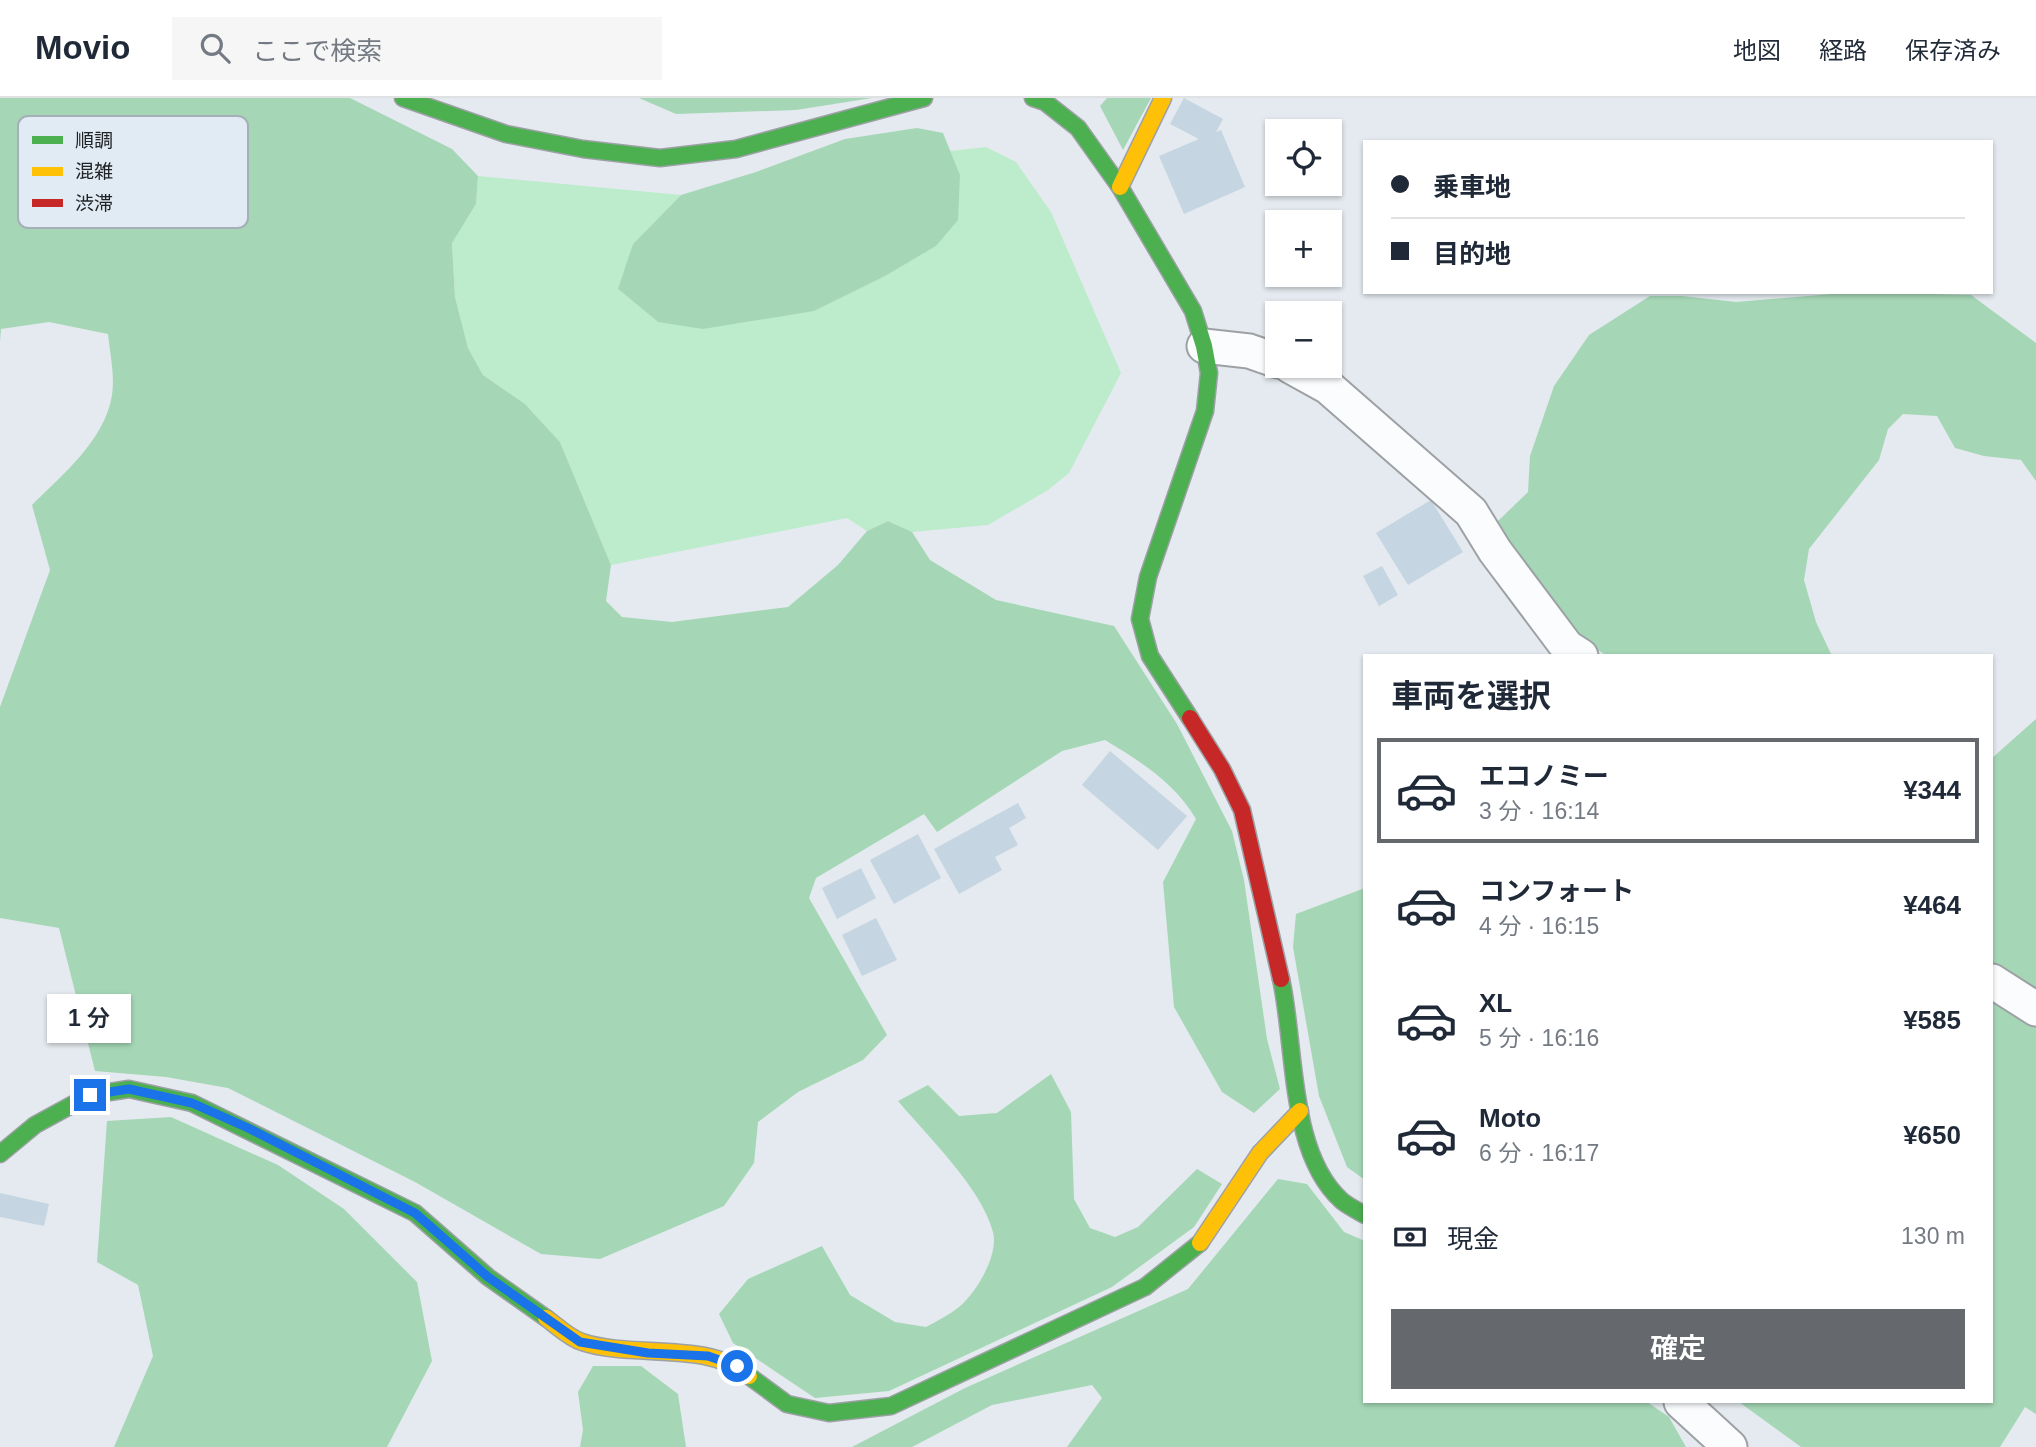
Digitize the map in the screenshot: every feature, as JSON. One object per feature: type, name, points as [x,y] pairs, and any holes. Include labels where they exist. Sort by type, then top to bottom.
[{"type":"street","points":[[403,98],[506,134],[583,149],[660,158],[736,149],[924,98]]},
{"type":"street","points":[[1033,98],[1045,102],[1078,128],[1120,187],[1193,312],[1204,346],[1209,373],[1205,411],[1148,577],[1140,619],[1150,656],[1222,769],[1242,810],[1287,1005],[1300,1111],[1309,1147],[1324,1178],[1342,1201],[1363,1213]]},
{"type":"street","points":[[1120,187],[1163,98]]},
{"type":"street","points":[[1204,346],[1248,351],[1265,357]]},
{"type":"street","points":[[1312,378],[1328,387],[1471,512],[1495,551],[1567,647],[1578,654]]},
{"type":"street","points":[[1993,982],[2036,1009]]},
{"type":"street","points":[[0,1154],[34,1125],[90,1095],[129,1089],[192,1103],[248,1128],[415,1213],[488,1277],[580,1342],[648,1353],[708,1356],[737,1366],[765,1391],[787,1404],[829,1412],[891,1406],[1145,1287],[1205,1239],[1260,1153],[1300,1111]]},
{"type":"street","points":[[1682,1403],[1730,1447]]},
{"type":"green space","points":[[0,98],[350,98],[452,149],[478,176],[476,204],[452,243],[455,297],[468,348],[483,375],[525,404],[560,442],[611,565],[606,601],[622,617],[672,622],[788,607],[838,565],[867,531],[888,521],[912,532],[930,560],[996,600],[1114,626],[1177,724],[1232,831],[1244,880],[1267,1039],[1280,1089],[1254,1113],[1222,1092],[1174,1007],[1163,882],[1196,819],[1167,784],[1144,765],[1105,740],[1062,751],[937,832],[924,814],[816,878],[809,898],[887,1035],[863,1060],[798,1092],[758,1122],[754,1163],[724,1206],[600,1259],[541,1254],[415,1182],[228,1088],[166,1077],[95,1071],[59,928],[0,918],[0,707],[50,570],[32,505],[81,456],[101,427],[112,395],[108,334],[49,322],[1,329],[0,342]]},
{"type":"green space","points":[[639,98],[872,98],[796,110],[676,114]]},
{"type":"green space","points":[[1107,98],[1151,98],[1123,150],[1100,106]]},
{"type":"green space","points":[[917,128],[943,133],[960,175],[958,220],[936,246],[885,276],[814,311],[703,329],[658,322],[618,289],[633,244],[681,195],[756,172],[845,139]]},
{"type":"green space","points":[[986,147],[1016,162],[1051,212],[1121,373],[1069,473],[1048,490],[988,525],[912,532],[888,521],[867,531],[847,518],[611,565],[560,442],[525,404],[483,375],[468,348],[455,297],[452,242],[476,204],[478,176],[681,195],[633,244],[619,290],[658,322],[960,175],[950,151]]},
{"type":"green space","points":[[1832,294],[1971,295],[2036,343],[2036,481],[2021,460],[1984,456],[1955,448],[1937,416],[1903,414],[1888,429],[1879,460],[1809,549],[1804,580],[1816,622],[1831,654],[1604,654],[1558,612],[1532,577],[1498,521],[1528,492],[1530,456],[1554,386],[1589,335],[1650,296],[1682,296],[1736,302]]},
{"type":"green space","points":[[2036,719],[2036,1414],[2025,1407],[2000,1447],[1801,1447],[1740,1403],[1993,1403],[1993,757]]},
{"type":"green space","points":[[1363,889],[1363,1179],[1347,1167],[1319,1096],[1293,947],[1296,914]]},
{"type":"green space","points":[[1051,1074],[1071,1112],[1074,1199],[1090,1228],[1115,1237],[1138,1227],[1197,1169],[1222,1184],[1194,1227],[1112,1287],[889,1391],[815,1398],[733,1343],[719,1314],[748,1279],[822,1246],[850,1295],[895,1322],[926,1327],[959,1307],[985,1273],[993,1251],[993,1232],[987,1215],[966,1180],[898,1101],[928,1085],[959,1116],[997,1113]]},
{"type":"green space","points":[[171,1117],[278,1165],[344,1209],[417,1282],[432,1361],[387,1447],[114,1447],[153,1356],[138,1285],[97,1262],[107,1121]]},
{"type":"green space","points":[[1278,1179],[1307,1184],[1344,1232],[1363,1240],[1363,1403],[1648,1403],[1669,1417],[1686,1447],[1067,1447],[1102,1398],[1092,1385],[992,1405],[912,1447],[852,1447],[965,1388],[1188,1289]]},
{"type":"green space","points":[[593,1366],[641,1366],[678,1394],[686,1447],[580,1447],[583,1430],[578,1392]]},
{"type":"building","points":[[1184,98],[1223,119],[1216,132],[1221,130],[1245,187],[1184,214],[1159,156],[1199,139],[1170,124]]},
{"type":"building","points":[[1431,500],[1463,552],[1408,585],[1376,533]]},
{"type":"building","points":[[1382,566],[1398,595],[1379,606],[1363,576]]},
{"type":"building","points":[[1110,751],[1187,816],[1158,850],[1082,785]]},
{"type":"building","points":[[1018,803],[1026,818],[1009,828],[1018,845],[995,857],[1002,870],[959,894],[934,849]]},
{"type":"building","points":[[918,834],[941,878],[894,904],[870,860]]},
{"type":"building","points":[[861,868],[876,898],[837,919],[822,888]]},
{"type":"building","points":[[876,918],[897,960],[862,976],[842,935]]},
{"type":"building","points":[[0,1193],[49,1204],[44,1226],[0,1217]]},
{"type":"traffic: fast","points":[[403,98],[506,134],[583,149],[660,158],[736,149],[924,98]]},
{"type":"traffic: fast","points":[[1033,98],[1045,102],[1078,128],[1120,187],[1193,311],[1204,346],[1209,373],[1205,411],[1148,577],[1140,619],[1150,656],[1190,718]]},
{"type":"traffic: fast","points":[[1281,979],[1297,1097],[1312,1155],[1324,1180],[1342,1201],[1363,1214]]},
{"type":"traffic: fast","points":[[0,1154],[35,1125],[90,1095],[129,1089],[192,1103],[415,1213],[488,1277],[546,1318]]},
{"type":"traffic: fast","points":[[749,1376],[787,1404],[829,1413],[891,1406],[1145,1287],[1200,1243]]},
{"type":"traffic: slow","points":[[1120,187],[1163,98]]},
{"type":"traffic: slow","points":[[1200,1243],[1260,1153],[1300,1111]]},
{"type":"traffic: slow","points":[[546,1318],[582,1342],[602,1347],[713,1358],[732,1365],[749,1376]]},
{"type":"traffic: jam","points":[[1190,718],[1222,769],[1242,810],[1281,979]]},
{"type":"route","points":[[90,1095],[129,1089],[192,1103],[248,1128],[415,1213],[488,1277],[580,1342],[648,1353],[708,1356],[737,1366]]}]
